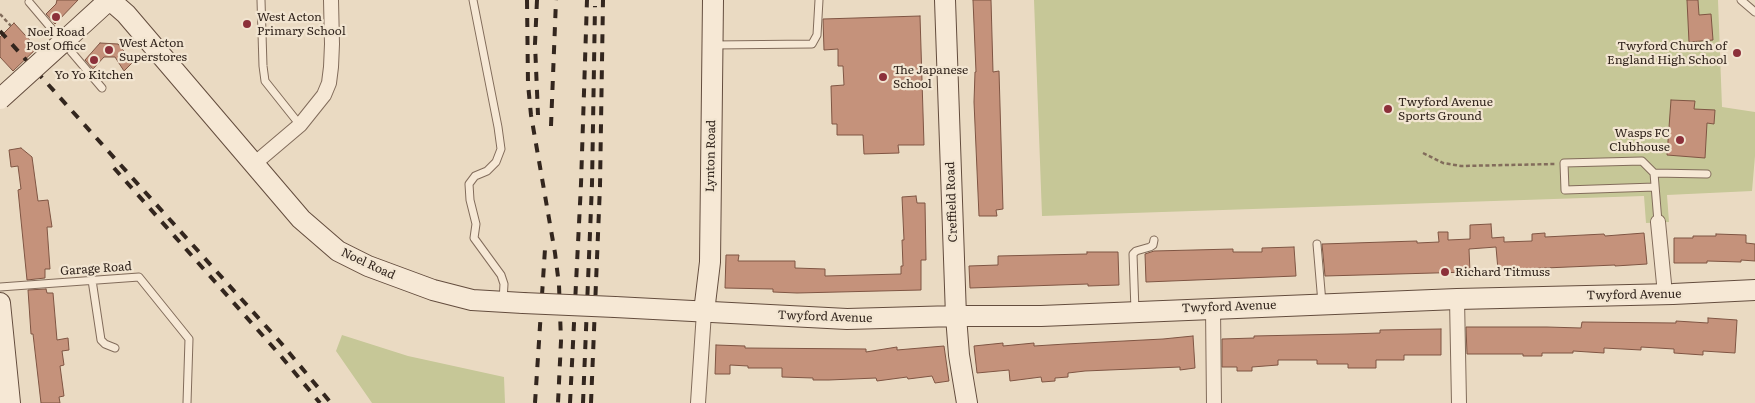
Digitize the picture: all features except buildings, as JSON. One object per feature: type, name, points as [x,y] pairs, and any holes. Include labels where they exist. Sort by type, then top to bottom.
[{"type":"street","points":[[0,99],[110,0]]},
{"type":"street","name":"Noel Road","points":[[110,0],[126,14],[301,219],[338,251],[368,266],[432,290],[472,300],[704,312]]},
{"type":"street","points":[[254,164],[300,125],[324,95],[329,83],[332,44],[331,0]]},
{"type":"street","name":"Lynton Road","points":[[704,312],[710,262],[713,0]]},
{"type":"street","name":"Creffield Road","points":[[945,0],[956,316],[959,355],[967,403]]},
{"type":"street","points":[[1658,222],[1665,294]]},
{"type":"street","name":"Twyford Avenue","points":[[704,312],[847,319],[1041,316],[1457,299],[1755,290]]},
{"type":"street","points":[[1457,299],[1459,403]]},
{"type":"street","points":[[0,303],[10,403]]},
{"type":"street","points":[[1213,308],[1214,403]]},
{"type":"street","points":[[698,403],[704,312]]},
{"type":"lane","points":[[260,0],[262,66],[265,81],[300,125]]},
{"type":"lane","points":[[473,0],[498,126],[500,149],[496,162],[487,171],[474,176],[469,184],[470,200],[476,224],[474,238],[501,274],[504,284],[503,302]]},
{"type":"lane","points":[[713,45],[812,44],[817,35],[819,0]]},
{"type":"lane","points":[[1741,0],[1755,12]]},
{"type":"lane","points":[[29,2],[102,88]]},
{"type":"lane","points":[[1655,186],[1565,190],[1564,163],[1642,161],[1654,173],[1658,222]]},
{"type":"lane","points":[[1654,173],[1707,174]]},
{"type":"lane","points":[[1135,311],[1133,254],[1136,251],[1150,247],[1153,245],[1154,240]]},
{"type":"lane","points":[[1317,244],[1322,304]]},
{"type":"lane","name":"Garage Road","points":[[0,287],[139,277],[189,339],[187,403]]},
{"type":"lane","points":[[92,280],[101,340],[104,344],[115,348]]},
{"type":"path","points":[[0,14],[11,26]]},
{"type":"path","points":[[1422,153],[1442,163],[1461,166],[1564,163]]},
{"type":"green space","name":"Twyford Avenue Sports Ground","points":[[1034,0],[1718,0],[1722,107],[1755,112],[1755,156],[1752,191],[1667,195],[1669,222],[1646,223],[1644,196],[1042,216]]},
{"type":"green space","points":[[342,335],[408,356],[504,377],[505,403],[372,403],[336,351]]},
{"type":"railway","points":[[527,0],[528,84],[531,115],[559,285],[561,341],[558,403]]},
{"type":"railway","points":[[537,0],[535,44],[538,115]]},
{"type":"railway","points":[[551,126],[556,0]]},
{"type":"railway","points":[[570,403],[581,184],[587,0]]},
{"type":"railway","points":[[591,403],[600,186],[603,0]]},
{"type":"railway","points":[[583,403],[592,184],[595,6]]},
{"type":"railway","points":[[0,31],[281,343],[331,403]]},
{"type":"railway","points":[[114,168],[280,355],[320,403]]},
{"type":"railway","points":[[535,403],[545,249]]},
{"type":"place","name":"Noel Road Post Office","points":[[56,17]]},
{"type":"place","name":"West Acton Primary School","points":[[247,24]]},
{"type":"place","name":"West Acton Superstores","points":[[109,50]]},
{"type":"place","name":"Twyford Church of England High School","points":[[1737,53]]},
{"type":"place","name":"Yo Yo Kitchen","points":[[94,60]]},
{"type":"place","name":"The Japanese School","points":[[883,77]]},
{"type":"place","name":"Twyford Avenue Sports Ground","points":[[1388,109]]},
{"type":"place","name":"Wasps FC Clubhouse","points":[[1680,140]]},
{"type":"place","name":"Richard Titmuss","points":[[1445,272]]}]
